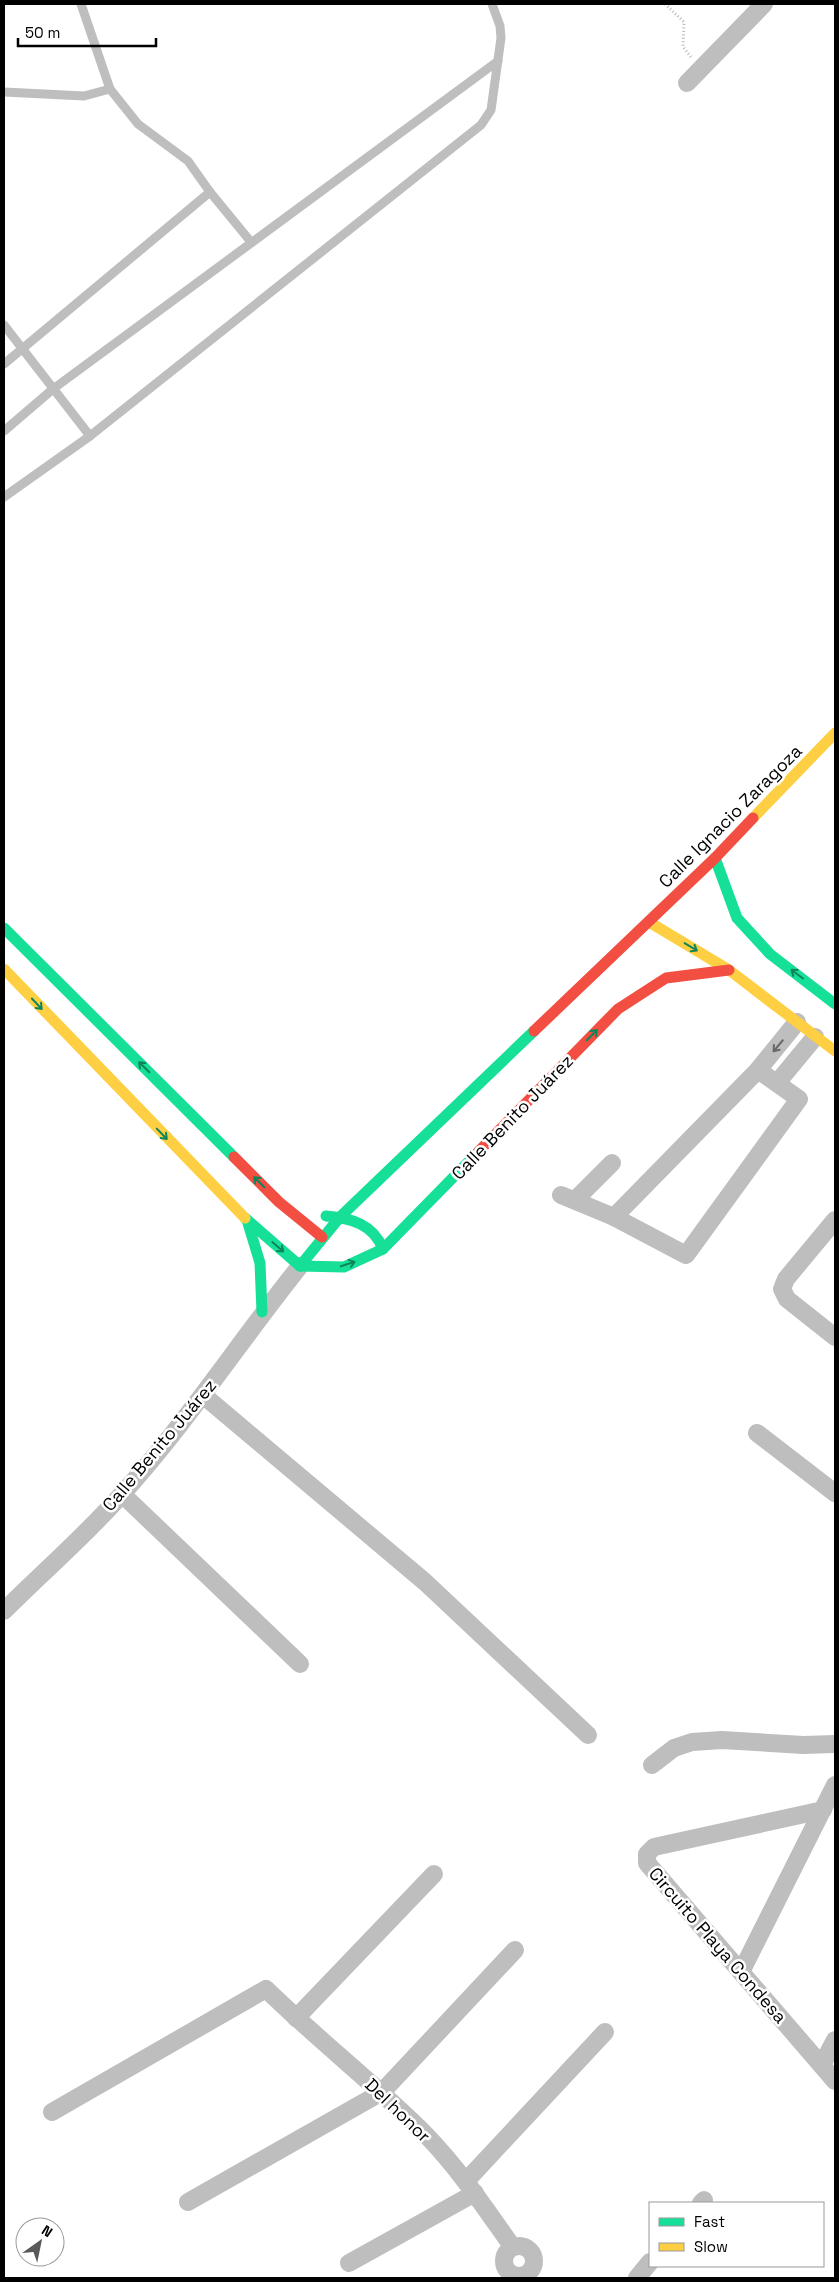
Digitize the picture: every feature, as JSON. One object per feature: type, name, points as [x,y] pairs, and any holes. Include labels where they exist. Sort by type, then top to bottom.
[{"type":"main road","name":"Calle Ignacio Zaragoza","points":[[649,922],[715,858],[835,734]]},
{"type":"main road","points":[[715,858],[737,918],[770,954],[835,1004]]},
{"type":"main road","points":[[649,922],[729,970],[835,1051]]},
{"type":"main road","name":"Calle Benito Juárez","points":[[300,1266],[340,1217],[649,922]]},
{"type":"main road","points":[[4,928],[18,967],[247,1220],[300,1266]]},
{"type":"main road","points":[[18,967],[280,1202],[322,1237]]},
{"type":"main road","name":"Calle Benito Juárez","points":[[300,1266],[344,1267],[383,1249],[618,1009],[666,978],[729,970]]},
{"type":"main road","points":[[280,1202],[310,1215],[340,1217],[372,1229],[380,1238],[383,1249]]},
{"type":"main road","points":[[247,1220],[260,1263],[262,1312]]},
{"type":"street","points":[[687,83],[764,4]]},
{"type":"street","points":[[614,1217],[758,1070],[797,1022]]},
{"type":"street","points":[[777,1083],[815,1037]]},
{"type":"street","points":[[612,1163],[568,1198],[614,1217],[686,1254],[799,1099],[758,1070]]},
{"type":"street","points":[[835,1220],[786,1279],[782,1289],[787,1299],[835,1337]]},
{"type":"street","name":"Calle Benito Juárez","points":[[4,1611],[122,1494],[203,1395],[262,1312],[300,1266]]},
{"type":"street","points":[[203,1395],[425,1582],[588,1735]]},
{"type":"street","points":[[757,1433],[835,1493]]},
{"type":"street","points":[[122,1494],[300,1664]]},
{"type":"street","points":[[652,1765],[674,1748],[692,1742],[722,1740],[835,1744]]},
{"type":"street","points":[[741,1972],[835,1785]]},
{"type":"street","name":"Circuito Playa Condesa","points":[[823,1810],[654,1846],[647,1854],[646,1863],[835,2081]]},
{"type":"street","points":[[296,2018],[434,1874]]},
{"type":"street","points":[[188,2202],[382,2092],[515,1950]]},
{"type":"street","name":"Del honor","points":[[52,2112],[266,1989],[296,2018],[382,2092],[427,2136],[471,2186],[512,2246],[522,2245],[530,2250],[535,2258],[533,2268],[527,2277]]},
{"type":"street","points":[[349,2263],[471,2186],[605,2032]]},
{"type":"street","points":[[822,2064],[835,2040]]},
{"type":"street","points":[[636,2278],[649,2263]]},
{"type":"lane","points":[[81,4],[110,89],[138,124],[188,161],[210,192],[251,242]]},
{"type":"lane","points":[[4,497],[90,436],[481,125],[491,110],[501,38],[500,26],[492,4]]},
{"type":"lane","points":[[4,431],[53,388],[498,61]]},
{"type":"lane","points":[[4,92],[84,96],[110,89]]},
{"type":"lane","points":[[4,364],[210,192]]},
{"type":"lane","points":[[4,325],[90,436]]},
{"type":"path","points":[[665,4],[684,22],[683,47],[702,68]]},
{"type":"traffic: fast","points":[[715,858],[737,918],[770,954],[835,1004]]},
{"type":"traffic: fast","points":[[4,928],[234,1157]]},
{"type":"traffic: fast","points":[[300,1266],[340,1217],[534,1031]]},
{"type":"traffic: fast","points":[[300,1266],[344,1267],[383,1249],[479,1151]]},
{"type":"traffic: fast","points":[[326,1216],[344,1218],[367,1228],[379,1240],[383,1249]]},
{"type":"traffic: fast","points":[[245,1218],[300,1266]]},
{"type":"traffic: fast","points":[[247,1220],[260,1263],[262,1312]]},
{"type":"traffic: slow","points":[[753,818],[835,733]]},
{"type":"traffic: slow","points":[[649,922],[729,970],[835,1051]]},
{"type":"traffic: slow","points":[[4,969],[245,1218]]},
{"type":"traffic: jam","points":[[534,1031],[715,858],[753,818]]},
{"type":"traffic: jam","points":[[479,1151],[618,1009],[666,978],[729,970]]},
{"type":"traffic: jam","points":[[234,1157],[279,1202],[322,1237]]}]
